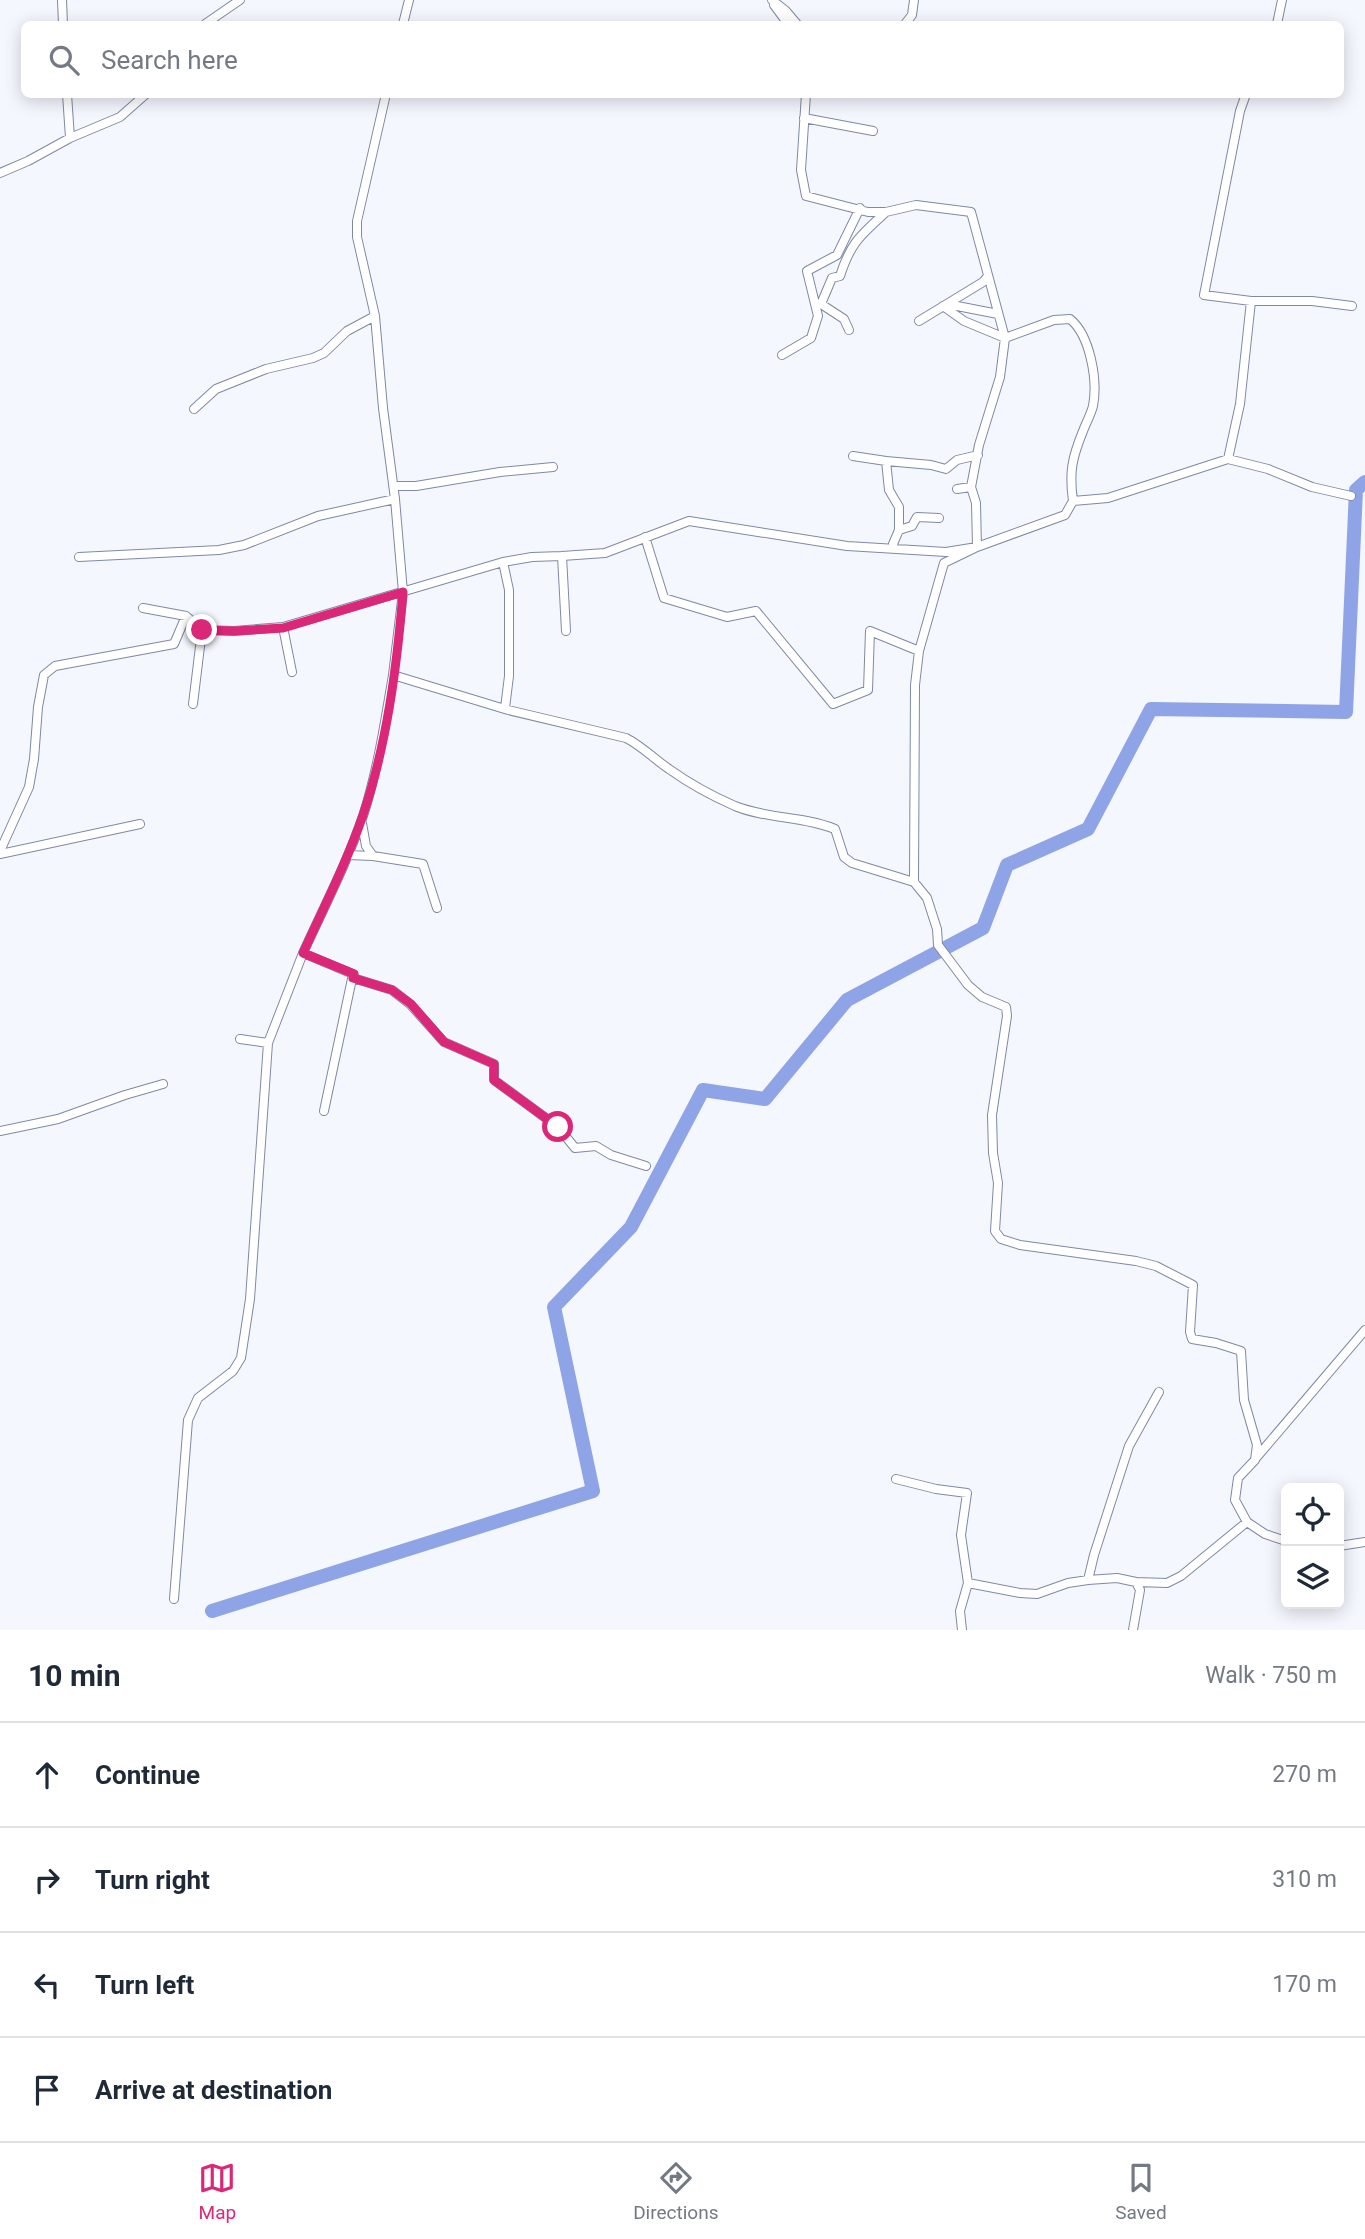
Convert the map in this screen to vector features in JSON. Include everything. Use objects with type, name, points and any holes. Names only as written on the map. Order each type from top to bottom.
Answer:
[{"type":"street","points":[[62,0],[62,21]]},
{"type":"street","points":[[209,21],[240,0]]},
{"type":"street","points":[[404,21],[409,0]]},
{"type":"street","points":[[771,0],[786,21]]},
{"type":"street","points":[[771,0],[794,21]]},
{"type":"street","points":[[907,21],[912,15],[914,0]]},
{"type":"street","points":[[1278,21],[1282,0]]},
{"type":"street","points":[[67,98],[70,138]]},
{"type":"street","points":[[0,173],[70,138],[120,117],[141,98]]},
{"type":"street","points":[[174,1600],[188,1420],[198,1398],[233,1371],[241,1358],[250,1298],[268,1043],[303,953],[361,820],[379,758],[393,675],[403,592],[396,499],[383,408],[375,316],[357,237],[357,221],[385,98]]},
{"type":"street","points":[[806,98],[801,170],[806,196],[868,212],[886,212],[916,205],[971,212],[1005,338],[1000,377],[979,444],[971,487],[975,503],[977,547]]},
{"type":"street","points":[[1245,98],[1240,111],[1204,295],[1251,301],[1312,301],[1352,306]]},
{"type":"street","points":[[804,118],[873,131]]},
{"type":"street","points":[[782,355],[811,338],[818,316],[807,271],[837,255],[860,208]]},
{"type":"street","points":[[849,330],[844,319],[821,304],[832,278],[840,276],[848,252],[857,239],[886,212]]},
{"type":"street","points":[[919,321],[983,282],[988,276]]},
{"type":"street","points":[[1228,460],[1240,404],[1251,301]]},
{"type":"street","points":[[945,305],[998,314]]},
{"type":"street","points":[[914,882],[915,685],[919,651],[944,563],[977,547],[1065,515],[1073,501],[1070,478],[1074,451],[1093,405],[1093,363],[1080,327],[1070,318],[1054,320],[1005,338],[964,321],[945,305]]},
{"type":"street","points":[[194,409],[216,389],[266,369],[324,353],[347,331],[375,316]]},
{"type":"street","points":[[853,456],[946,469],[957,460],[978,456]]},
{"type":"street","points":[[1073,501],[1108,498],[1228,460],[1268,469],[1312,487],[1351,496]]},
{"type":"street","points":[[886,461],[889,490],[899,507],[900,530],[893,544],[894,548]]},
{"type":"street","points":[[394,486],[416,486],[500,472],[553,467]]},
{"type":"street","points":[[957,489],[971,487]]},
{"type":"street","points":[[79,557],[219,550],[244,545],[318,516],[396,499]]},
{"type":"street","points":[[900,530],[912,526],[917,517],[939,518]]},
{"type":"street","points":[[143,607],[186,616],[202,630],[283,628],[503,562],[531,556],[605,552],[689,522],[847,546],[946,552],[977,547]]},
{"type":"street","points":[[645,537],[664,598],[727,617],[756,611],[834,704],[868,690],[870,631],[919,651]]},
{"type":"street","points":[[562,556],[566,631]]},
{"type":"street","points":[[503,562],[509,590],[509,676],[505,708]]},
{"type":"street","points":[[0,853],[29,787],[44,675],[55,666],[174,644],[186,616]]},
{"type":"street","points":[[283,628],[292,672]]},
{"type":"street","points":[[193,704],[202,630]]},
{"type":"street","points":[[393,675],[561,724],[626,738],[642,746],[667,768],[698,788],[737,807],[770,816],[821,823],[835,829],[844,857],[852,863],[914,882],[927,898],[937,929],[938,945],[968,985],[982,997],[1006,1007],[1007,1016],[992,1115],[993,1153],[998,1184],[995,1231],[1001,1239],[1020,1245],[1156,1266],[1194,1285],[1192,1339],[1216,1343],[1241,1352],[1244,1400],[1257,1445],[1255,1460]]},
{"type":"street","points":[[361,820],[366,846],[373,856]]},
{"type":"street","points":[[0,853],[140,824]]},
{"type":"street","points":[[348,855],[423,864],[437,908]]},
{"type":"street","points":[[303,953],[354,974],[324,1111]]},
{"type":"street","points":[[353,978],[392,990],[411,1004],[444,1042],[494,1064],[494,1080],[558,1127],[575,1148],[596,1146],[611,1155],[646,1166]]},
{"type":"street","points":[[240,1039],[268,1043]]},
{"type":"street","points":[[0,1131],[58,1119],[163,1084]]},
{"type":"street","points":[[1281,1539],[1265,1534],[1247,1522],[1235,1500],[1238,1478],[1365,1330]]},
{"type":"street","points":[[1088,1580],[1129,1447],[1159,1392]]},
{"type":"street","points":[[896,1479],[967,1493],[961,1535],[968,1583],[960,1611],[962,1630]]},
{"type":"street","points":[[968,1583],[1037,1594],[1068,1583],[1088,1580],[1117,1578],[1167,1583],[1181,1576],[1247,1522]]},
{"type":"street","points":[[1344,1545],[1365,1542]]},
{"type":"street","points":[[1133,1630],[1140,1590],[1136,1582]]},
{"type":"waterway","points":[[212,1611],[593,1491],[554,1307],[631,1227],[703,1090],[765,1099],[847,1000],[983,928],[1007,865],[1088,829],[1151,709],[1346,712],[1356,490],[1365,482]]},
{"type":"route","points":[[202,630],[283,628],[403,592],[379,758],[363,816],[303,953],[354,974],[353,978],[392,990],[411,1004],[444,1042],[494,1064],[494,1080],[558,1127]]}]
